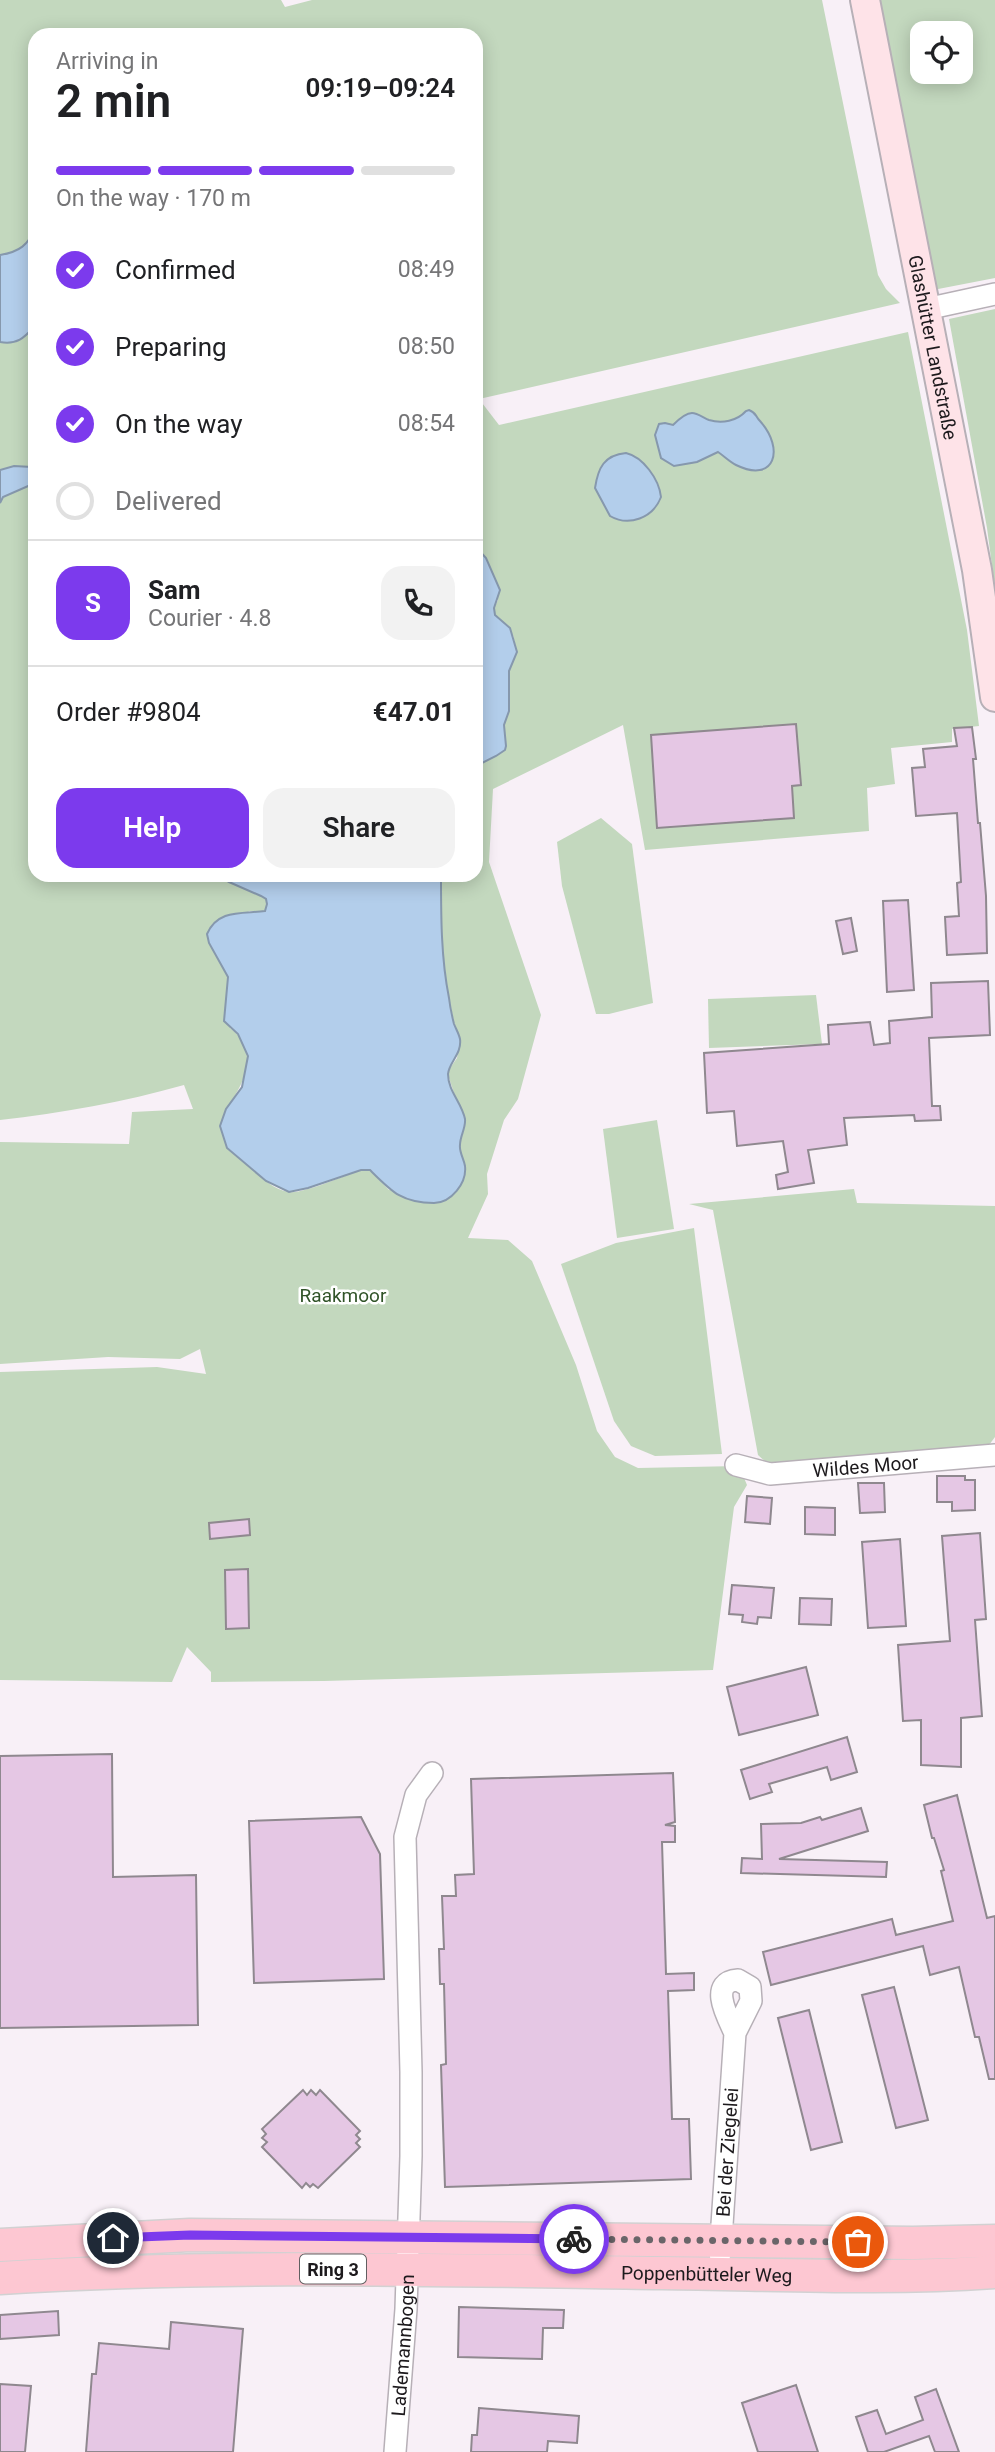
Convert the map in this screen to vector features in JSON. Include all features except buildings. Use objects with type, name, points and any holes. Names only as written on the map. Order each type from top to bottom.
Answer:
[{"type":"main road","name":"Poppenbütteler Weg","points":[[0,2245],[190,2235],[913,2243],[995,2241]]},
{"type":"main road","name":"Poppenbütteler Weg","points":[[0,2278],[173,2270],[900,2275],[995,2272]]},
{"type":"street","name":"Glashütter Landstraße","points":[[865,0],[977,570],[995,696]]},
{"type":"street","points":[[926,309],[995,294]]},
{"type":"street","name":"Wildes Moor","points":[[736,1465],[770,1474],[995,1455]]},
{"type":"street","points":[[408,2237],[411,2072],[405,1837],[416,1795],[432,1773]]},
{"type":"street","name":"Bei der Ziegelei","points":[[720,2274],[720,2240],[735,2033]]},
{"type":"street","name":"Lademannbogen","points":[[395,2452],[408,2237]]},
{"type":"green space","points":[[0,0],[281,0],[285,7],[312,0],[822,0],[878,275],[886,289],[900,303],[483,398],[483,28],[28,28],[28,241],[12,252],[0,255]]},
{"type":"green space","points":[[878,0],[995,0],[995,278],[933,290]]},
{"type":"green space","points":[[995,309],[995,588],[987,528],[949,319]]},
{"type":"green space","points":[[28,332],[28,467],[14,466],[0,470],[0,342],[17,342]]},
{"type":"green space","name":"Raakmoor","points":[[908,332],[967,630],[979,726],[952,729],[952,742],[891,748],[895,784],[867,788],[869,831],[645,850],[623,725],[493,789],[489,862],[541,1015],[518,1099],[504,1120],[487,1174],[488,1194],[468,1238],[508,1240],[532,1261],[576,1365],[597,1431],[615,1457],[638,1468],[739,1466],[747,1485],[734,1507],[713,1670],[211,1682],[211,1672],[187,1647],[172,1682],[0,1680],[0,1372],[157,1367],[206,1374],[200,1349],[180,1359],[108,1357],[0,1364],[0,1142],[129,1144],[132,1112],[193,1109],[184,1085],[93,1106],[0,1120],[0,503],[3,497],[28,486],[28,882],[232,882],[266,899],[265,911],[249,911],[220,959],[228,977],[230,1028],[245,1047],[247,1057],[239,1089],[226,1109],[248,1159],[256,1170],[276,1188],[289,1192],[314,1187],[361,1170],[370,1170],[389,1190],[465,1169],[459,1147],[465,1126],[448,1075],[457,1058],[460,1038],[455,1027],[446,983],[441,926],[441,882],[483,882],[483,762],[505,750],[504,725],[509,711],[509,671],[517,652],[513,635],[495,615],[494,608],[498,600],[483,555],[483,404],[499,425]]},
{"type":"green space","points":[[601,818],[632,844],[653,1003],[609,1014],[596,1014],[562,886],[557,842]]},
{"type":"green space","points":[[816,995],[822,1044],[709,1048],[708,999]]},
{"type":"green space","points":[[657,1120],[674,1229],[617,1238],[603,1129]]},
{"type":"green space","points":[[854,1189],[857,1203],[995,1206],[995,1437],[989,1445],[768,1464],[758,1455],[713,1210],[689,1204]]},
{"type":"green space","points":[[694,1228],[722,1454],[655,1456],[631,1446],[614,1421],[561,1264],[616,1243]]},
{"type":"water","points":[[28,241],[28,333],[20,340],[0,342],[0,255],[22,247]]},
{"type":"water","points":[[749,410],[756,415],[772,442],[774,452],[767,467],[749,470],[734,464],[718,452],[697,462],[674,466],[661,458],[655,435],[659,424],[673,425],[684,415],[692,413],[709,420],[724,422]]},
{"type":"water","points":[[626,453],[638,459],[649,470],[661,497],[646,515],[625,521],[610,516],[595,488],[603,464],[618,454]]},
{"type":"water","points":[[14,466],[28,467],[28,486],[3,497],[0,503],[0,470]]},
{"type":"water","points":[[483,555],[500,590],[494,608],[495,615],[510,628],[517,652],[509,671],[509,711],[504,725],[506,746],[505,750],[483,762]]},
{"type":"water","points":[[229,882],[441,882],[444,968],[454,1024],[460,1039],[459,1049],[448,1074],[450,1086],[465,1119],[460,1148],[465,1172],[457,1191],[446,1200],[434,1203],[405,1198],[391,1190],[370,1170],[361,1170],[289,1192],[266,1181],[227,1148],[220,1126],[226,1109],[242,1087],[248,1056],[238,1034],[224,1021],[228,977],[209,943],[207,934],[217,920],[224,917],[265,911],[266,899]]},
{"type":"way so far","points":[[574,2239],[858,2242]]},
{"type":"route","points":[[113,2238],[190,2235],[574,2239]]}]
